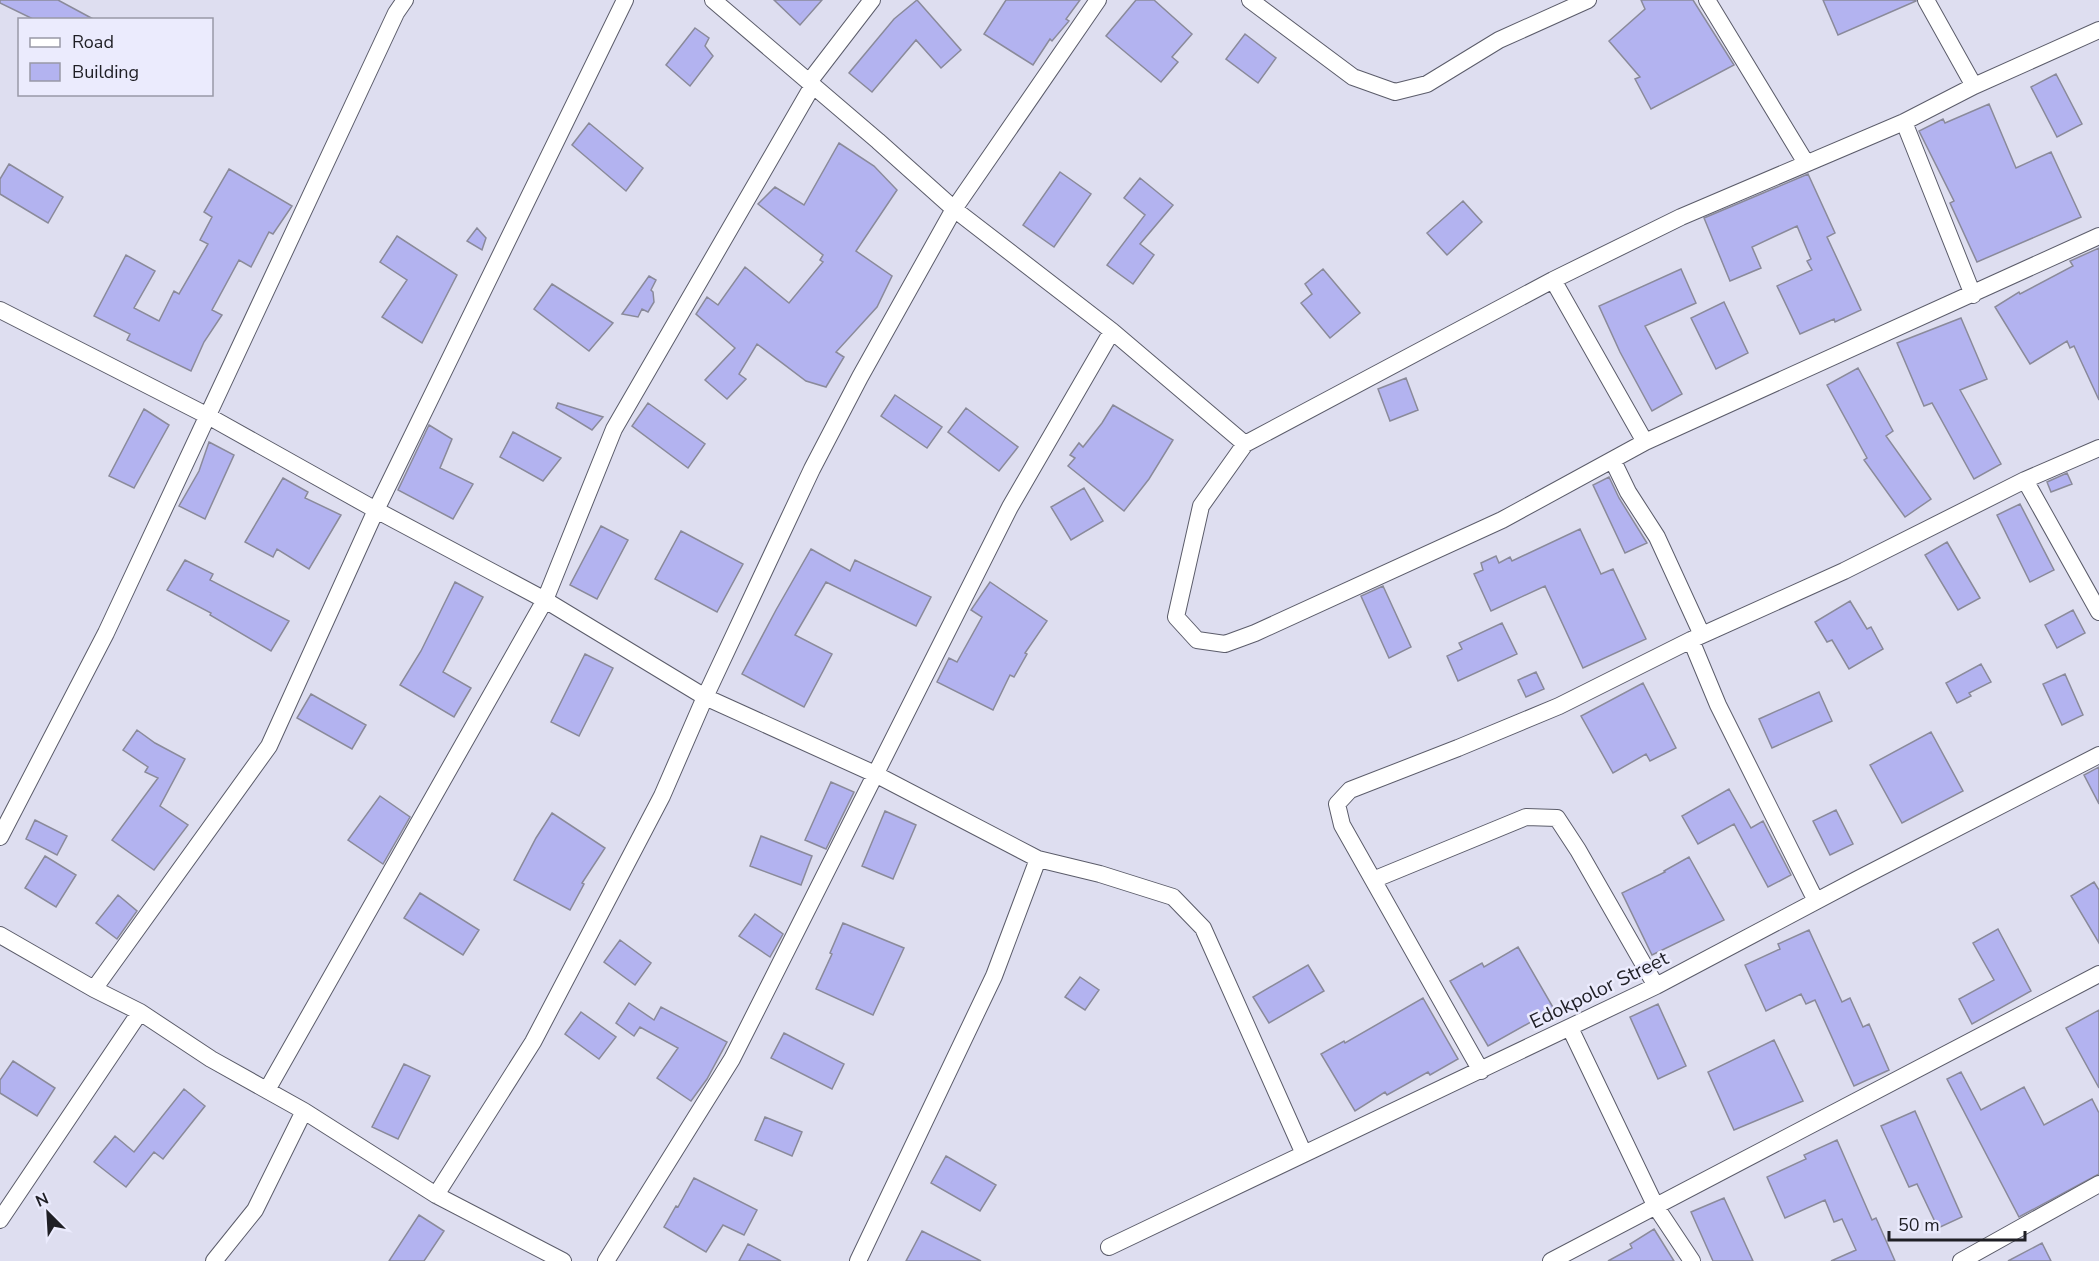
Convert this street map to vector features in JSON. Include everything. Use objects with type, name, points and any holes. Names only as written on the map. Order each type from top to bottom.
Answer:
[{"type":"street","points":[[0,837],[106,633],[396,13],[405,0]]},
{"type":"street","points":[[94,989],[269,746],[376,510],[625,0]]},
{"type":"street","points":[[712,0],[954,209],[1112,331],[1245,444]]},
{"type":"street","points":[[267,1090],[545,600],[614,429],[811,84],[872,0]]},
{"type":"street","points":[[436,1195],[533,1042],[662,796],[705,697],[812,469],[860,377],[954,209],[1098,0]]},
{"type":"street","points":[[1250,0],[1353,77],[1395,92],[1427,84],[1499,40],[1588,0]]},
{"type":"street","points":[[1707,0],[1806,163]]},
{"type":"street","points":[[1926,0],[1974,86]]},
{"type":"street","points":[[2099,30],[1974,86],[1904,122],[1681,217],[1553,280],[1245,444],[1201,506],[1176,618],[1197,640],[1226,644],[1255,633],[1503,520],[1645,442],[2099,236]]},
{"type":"street","points":[[1904,122],[1973,295]]},
{"type":"street","points":[[1553,280],[1645,442]]},
{"type":"street","points":[[0,310],[208,416],[376,510],[545,600],[705,697],[876,774],[1038,860],[1100,874],[1173,897],[1203,928],[1304,1154]]},
{"type":"street","points":[[606,1261],[732,1059],[1010,507],[1112,331]]},
{"type":"street","points":[[1481,1071],[1342,825],[1337,804],[1350,790],[1559,706],[1696,638],[1844,571],[2025,480],[2099,448]]},
{"type":"street","points":[[1613,461],[1628,492],[1657,537],[1696,638],[1718,705],[1816,901]]},
{"type":"street","points":[[2025,480],[2099,612]]},
{"type":"street","name":"Edokpolor Street","points":[[1109,1247],[1656,986],[2099,755]]},
{"type":"street","points":[[1373,880],[1526,817],[1557,818],[1578,850],[1656,986]]},
{"type":"street","points":[[858,1261],[994,976],[1038,860]]},
{"type":"street","points":[[0,935],[94,989],[140,1012],[211,1059],[304,1111],[436,1195],[563,1261]]},
{"type":"street","points":[[1551,1261],[2099,974]]},
{"type":"street","points":[[0,1220],[140,1012]]},
{"type":"street","points":[[1570,1028],[1656,1207],[1692,1261]]},
{"type":"street","points":[[213,1261],[255,1210],[304,1111]]},
{"type":"street","points":[[1961,1261],[2099,1184]]},
{"type":"building","points":[[0,0],[58,0],[91,18],[31,18],[0,3]]},
{"type":"building","points":[[774,0],[822,0],[800,25]]},
{"type":"building","points":[[917,0],[961,50],[941,68],[916,40],[872,92],[849,73],[894,19]]},
{"type":"building","points":[[1006,0],[1080,0],[1066,19],[1069,21],[1052,41],[1050,39],[1033,65],[984,34]]},
{"type":"building","points":[[1136,0],[1154,0],[1192,34],[1172,57],[1178,62],[1161,82],[1106,36]]},
{"type":"building","points":[[1641,0],[1693,0],[1734,65],[1651,109],[1635,79],[1640,77],[1609,41],[1645,9]]},
{"type":"building","points":[[1823,0],[1916,0],[1916,1],[1838,35]]},
{"type":"building","points":[[695,28],[709,38],[705,46],[713,56],[690,86],[666,65]]},
{"type":"building","points":[[1245,34],[1276,58],[1258,83],[1226,59]]},
{"type":"building","points":[[2056,74],[2082,124],[2057,137],[2031,87]]},
{"type":"building","points":[[1989,104],[2016,168],[2051,152],[2081,217],[1977,262],[1950,203],[1954,201],[1919,131],[1943,119],[1945,123]]},
{"type":"building","points":[[589,123],[643,168],[626,191],[572,145]]},
{"type":"building","points":[[839,143],[874,166],[897,190],[856,251],[892,276],[877,307],[836,352],[844,357],[826,387],[806,381],[757,344],[739,374],[746,379],[727,399],[705,380],[735,348],[696,314],[707,297],[718,305],[745,267],[789,303],[823,262],[820,260],[823,255],[758,204],[775,187],[804,205]]},
{"type":"building","points":[[9,164],[63,197],[48,223],[0,194],[0,179]]},
{"type":"building","points":[[229,169],[292,206],[273,234],[269,232],[251,267],[239,260],[212,310],[222,315],[204,342],[191,371],[127,340],[130,334],[94,316],[126,255],[155,271],[134,308],[159,321],[174,291],[179,294],[208,244],[200,240],[212,217],[204,212]]},
{"type":"building","points":[[1060,172],[1091,194],[1054,247],[1023,225]]},
{"type":"building","points":[[1808,174],[1835,233],[1827,237],[1861,310],[1800,334],[1777,286],[1812,270],[1807,261],[1811,259],[1797,226],[1752,247],[1761,268],[1730,281],[1704,218]]},
{"type":"building","points":[[1140,178],[1173,205],[1140,244],[1154,255],[1133,284],[1107,265],[1145,215],[1124,198]]},
{"type":"building","points":[[1463,201],[1482,222],[1447,255],[1427,233]]},
{"type":"building","points":[[477,228],[486,238],[482,250],[467,241]]},
{"type":"building","points":[[397,236],[457,275],[422,343],[382,317],[407,280],[380,262]]},
{"type":"building","points":[[2099,248],[2099,400],[2074,346],[2070,348],[2067,341],[2030,364],[1995,307],[2019,292],[2020,294],[2073,266],[2070,261]]},
{"type":"building","points":[[1323,269],[1360,313],[1330,338],[1301,303],[1312,294],[1305,284]]},
{"type":"building","points":[[1681,269],[1696,303],[1645,326],[1682,394],[1652,411],[1620,352],[1599,306]]},
{"type":"building","points":[[649,276],[656,280],[651,290],[654,302],[648,312],[642,309],[638,317],[622,314]]},
{"type":"building","points":[[552,284],[613,323],[589,351],[534,309]]},
{"type":"building","points":[[1724,302],[1748,353],[1716,369],[1691,318]]},
{"type":"building","points":[[1961,318],[1987,379],[1960,390],[2001,464],[1974,479],[1932,403],[1924,406],[1897,343]]},
{"type":"building","points":[[1858,368],[1893,431],[1886,436],[1931,499],[1905,517],[1864,460],[1867,458],[1827,385]]},
{"type":"building","points":[[1406,378],[1418,410],[1390,421],[1378,389]]},
{"type":"building","points":[[895,395],[942,427],[927,448],[881,416]]},
{"type":"building","points":[[558,403],[603,417],[592,430],[556,408]]},
{"type":"building","points":[[648,403],[705,444],[688,468],[632,426]]},
{"type":"building","points":[[1113,405],[1173,440],[1149,479],[1124,511],[1068,466],[1075,458],[1070,455],[1079,443],[1083,447]]},
{"type":"building","points":[[966,408],[1018,447],[999,471],[948,432]]},
{"type":"building","points":[[144,409],[169,425],[134,488],[109,476]]},
{"type":"building","points":[[429,425],[452,439],[440,468],[473,484],[453,519],[398,490]]},
{"type":"building","points":[[513,432],[561,458],[543,481],[500,457]]},
{"type":"building","points":[[209,442],[234,455],[205,519],[179,506],[199,471]]},
{"type":"building","points":[[2067,473],[2072,484],[2051,492],[2047,482]]},
{"type":"building","points":[[1609,477],[1619,498],[1647,543],[1625,553],[1593,485]]},
{"type":"building","points":[[283,478],[308,492],[305,498],[341,515],[309,569],[277,549],[273,557],[245,542]]},
{"type":"building","points":[[1084,488],[1103,521],[1071,540],[1051,507]]},
{"type":"building","points":[[2020,504],[2054,570],[2030,582],[1997,515]]},
{"type":"building","points":[[601,526],[628,540],[597,599],[570,585]]},
{"type":"building","points":[[1580,529],[1601,574],[1613,569],[1646,639],[1583,668],[1545,586],[1491,611],[1474,574],[1483,570],[1481,563],[1496,556],[1499,563],[1510,557],[1512,561]]},
{"type":"building","points":[[681,531],[743,564],[717,612],[655,579]]},
{"type":"building","points":[[1947,542],[1980,598],[1958,610],[1925,555]]},
{"type":"building","points":[[811,549],[850,571],[855,560],[931,597],[916,626],[826,582],[795,635],[832,654],[804,707],[742,674]]},
{"type":"building","points":[[185,560],[213,574],[210,580],[289,621],[271,651],[210,615],[211,613],[167,590]]},
{"type":"building","points":[[455,582],[483,597],[443,672],[471,688],[454,717],[400,685],[421,651]]},
{"type":"building","points":[[990,582],[1047,621],[1025,653],[1027,654],[1014,677],[1010,675],[993,710],[937,682],[949,658],[957,662],[982,617],[971,610]]},
{"type":"building","points":[[1383,586],[1411,647],[1389,658],[1361,596]]},
{"type":"building","points":[[1850,601],[1867,629],[1871,627],[1883,649],[1849,669],[1832,640],[1827,642],[1815,622]]},
{"type":"building","points":[[2073,610],[2085,633],[2057,648],[2045,625]]},
{"type":"building","points":[[1502,623],[1517,654],[1458,681],[1447,656],[1462,649],[1459,643]]},
{"type":"building","points":[[585,654],[613,668],[579,736],[551,722]]},
{"type":"building","points":[[1981,664],[1991,682],[1969,693],[1971,696],[1957,703],[1946,683]]},
{"type":"building","points":[[1536,672],[1544,689],[1526,697],[1518,680]]},
{"type":"building","points":[[2065,674],[2083,715],[2062,725],[2043,684]]},
{"type":"building","points":[[1643,683],[1676,748],[1650,761],[1646,754],[1613,773],[1581,716]]},
{"type":"building","points":[[1819,692],[1832,721],[1772,748],[1759,719]]},
{"type":"building","points":[[311,694],[366,725],[352,749],[297,718]]},
{"type":"building","points":[[137,730],[155,743],[185,759],[160,806],[188,825],[154,870],[112,840],[158,778],[145,772],[148,767],[123,750]]},
{"type":"building","points":[[1931,732],[1963,791],[1902,823],[1870,765]]},
{"type":"building","points":[[2099,767],[2099,804],[2084,775]]},
{"type":"building","points":[[831,782],[854,792],[826,849],[805,840]]},
{"type":"building","points":[[1729,789],[1751,828],[1763,821],[1791,875],[1768,887],[1734,824],[1698,844],[1682,816]]},
{"type":"building","points":[[380,796],[410,817],[383,864],[348,840]]},
{"type":"building","points":[[1836,810],[1853,844],[1830,855],[1813,821]]},
{"type":"building","points":[[885,811],[916,825],[893,879],[862,866]]},
{"type":"building","points":[[552,813],[605,848],[582,883],[584,884],[570,910],[514,880]]},
{"type":"building","points":[[35,820],[67,836],[57,855],[26,839]]},
{"type":"building","points":[[761,836],[812,856],[801,885],[750,866]]},
{"type":"building","points":[[45,856],[76,875],[56,907],[25,888]]},
{"type":"building","points":[[1689,857],[1724,920],[1652,955],[1622,893],[1665,872]]},
{"type":"building","points":[[2094,882],[2099,890],[2099,943],[2071,896]]},
{"type":"building","points":[[420,893],[479,930],[463,955],[404,918]]},
{"type":"building","points":[[118,895],[137,911],[117,939],[96,923]]},
{"type":"building","points":[[755,914],[783,934],[770,957],[739,936]]},
{"type":"building","points":[[843,923],[904,948],[873,1015],[816,989]]},
{"type":"building","points":[[1998,929],[2031,991],[1972,1024],[1959,999],[1994,980],[1973,943]]},
{"type":"building","points":[[1809,930],[1842,1002],[1850,998],[1863,1027],[1869,1024],[1889,1070],[1854,1086],[1815,1000],[1806,1004],[1801,994],[1766,1011],[1745,965],[1780,949],[1778,944]]},
{"type":"building","points":[[620,940],[651,963],[635,985],[604,962]]},
{"type":"building","points":[[1518,947],[1554,1009],[1488,1046],[1450,981],[1482,963],[1484,967]]},
{"type":"building","points":[[1308,965],[1324,991],[1269,1023],[1253,997]]},
{"type":"building","points":[[1080,977],[1099,990],[1085,1010],[1065,997]]},
{"type":"building","points":[[1423,998],[1458,1059],[1430,1075],[1428,1072],[1387,1095],[1385,1092],[1355,1111],[1321,1054],[1344,1041],[1345,1043]]},
{"type":"building","points":[[629,1003],[654,1020],[661,1007],[727,1042],[707,1079],[691,1101],[657,1078],[678,1048],[640,1027],[634,1036],[616,1023]]},
{"type":"building","points":[[1658,1004],[1686,1066],[1658,1079],[1630,1017]]},
{"type":"building","points":[[2099,1010],[2099,1088],[2066,1028]]},
{"type":"building","points":[[581,1012],[616,1037],[599,1059],[565,1034]]},
{"type":"building","points":[[784,1033],[844,1064],[832,1089],[771,1058]]},
{"type":"building","points":[[1774,1040],[1803,1101],[1734,1130],[1708,1072]]},
{"type":"building","points":[[13,1061],[55,1088],[37,1116],[0,1093],[0,1080]]},
{"type":"building","points":[[404,1064],[430,1076],[398,1139],[372,1127]]},
{"type":"building","points":[[1961,1072],[1981,1110],[2024,1087],[2044,1125],[2092,1099],[2099,1113],[2099,1174],[2019,1217],[1947,1079]]},
{"type":"building","points":[[184,1089],[205,1106],[163,1159],[154,1152],[126,1187],[94,1162],[115,1136],[134,1152]]},
{"type":"building","points":[[1915,1111],[1962,1217],[1938,1228],[1917,1184],[1909,1187],[1881,1126]]},
{"type":"building","points":[[765,1117],[802,1132],[792,1156],[755,1140]]},
{"type":"building","points":[[1837,1140],[1872,1220],[1876,1218],[1895,1261],[1831,1261],[1856,1250],[1842,1219],[1834,1222],[1825,1200],[1785,1218],[1767,1177],[1806,1159],[1804,1155]]},
{"type":"building","points":[[946,1156],[996,1185],[980,1211],[931,1183]]},
{"type":"building","points":[[694,1178],[757,1210],[744,1235],[723,1225],[706,1252],[664,1227]]},
{"type":"building","points":[[1724,1198],[1753,1261],[1713,1261],[1691,1212]]},
{"type":"building","points":[[419,1215],[444,1231],[424,1261],[389,1261]]},
{"type":"building","points":[[1654,1229],[1674,1261],[1608,1261],[1632,1248],[1630,1244]]},
{"type":"building","points":[[922,1231],[981,1261],[906,1261]]},
{"type":"building","points":[[2042,1243],[2051,1261],[2008,1261]]},
{"type":"building","points":[[748,1244],[781,1261],[739,1261]]}]
